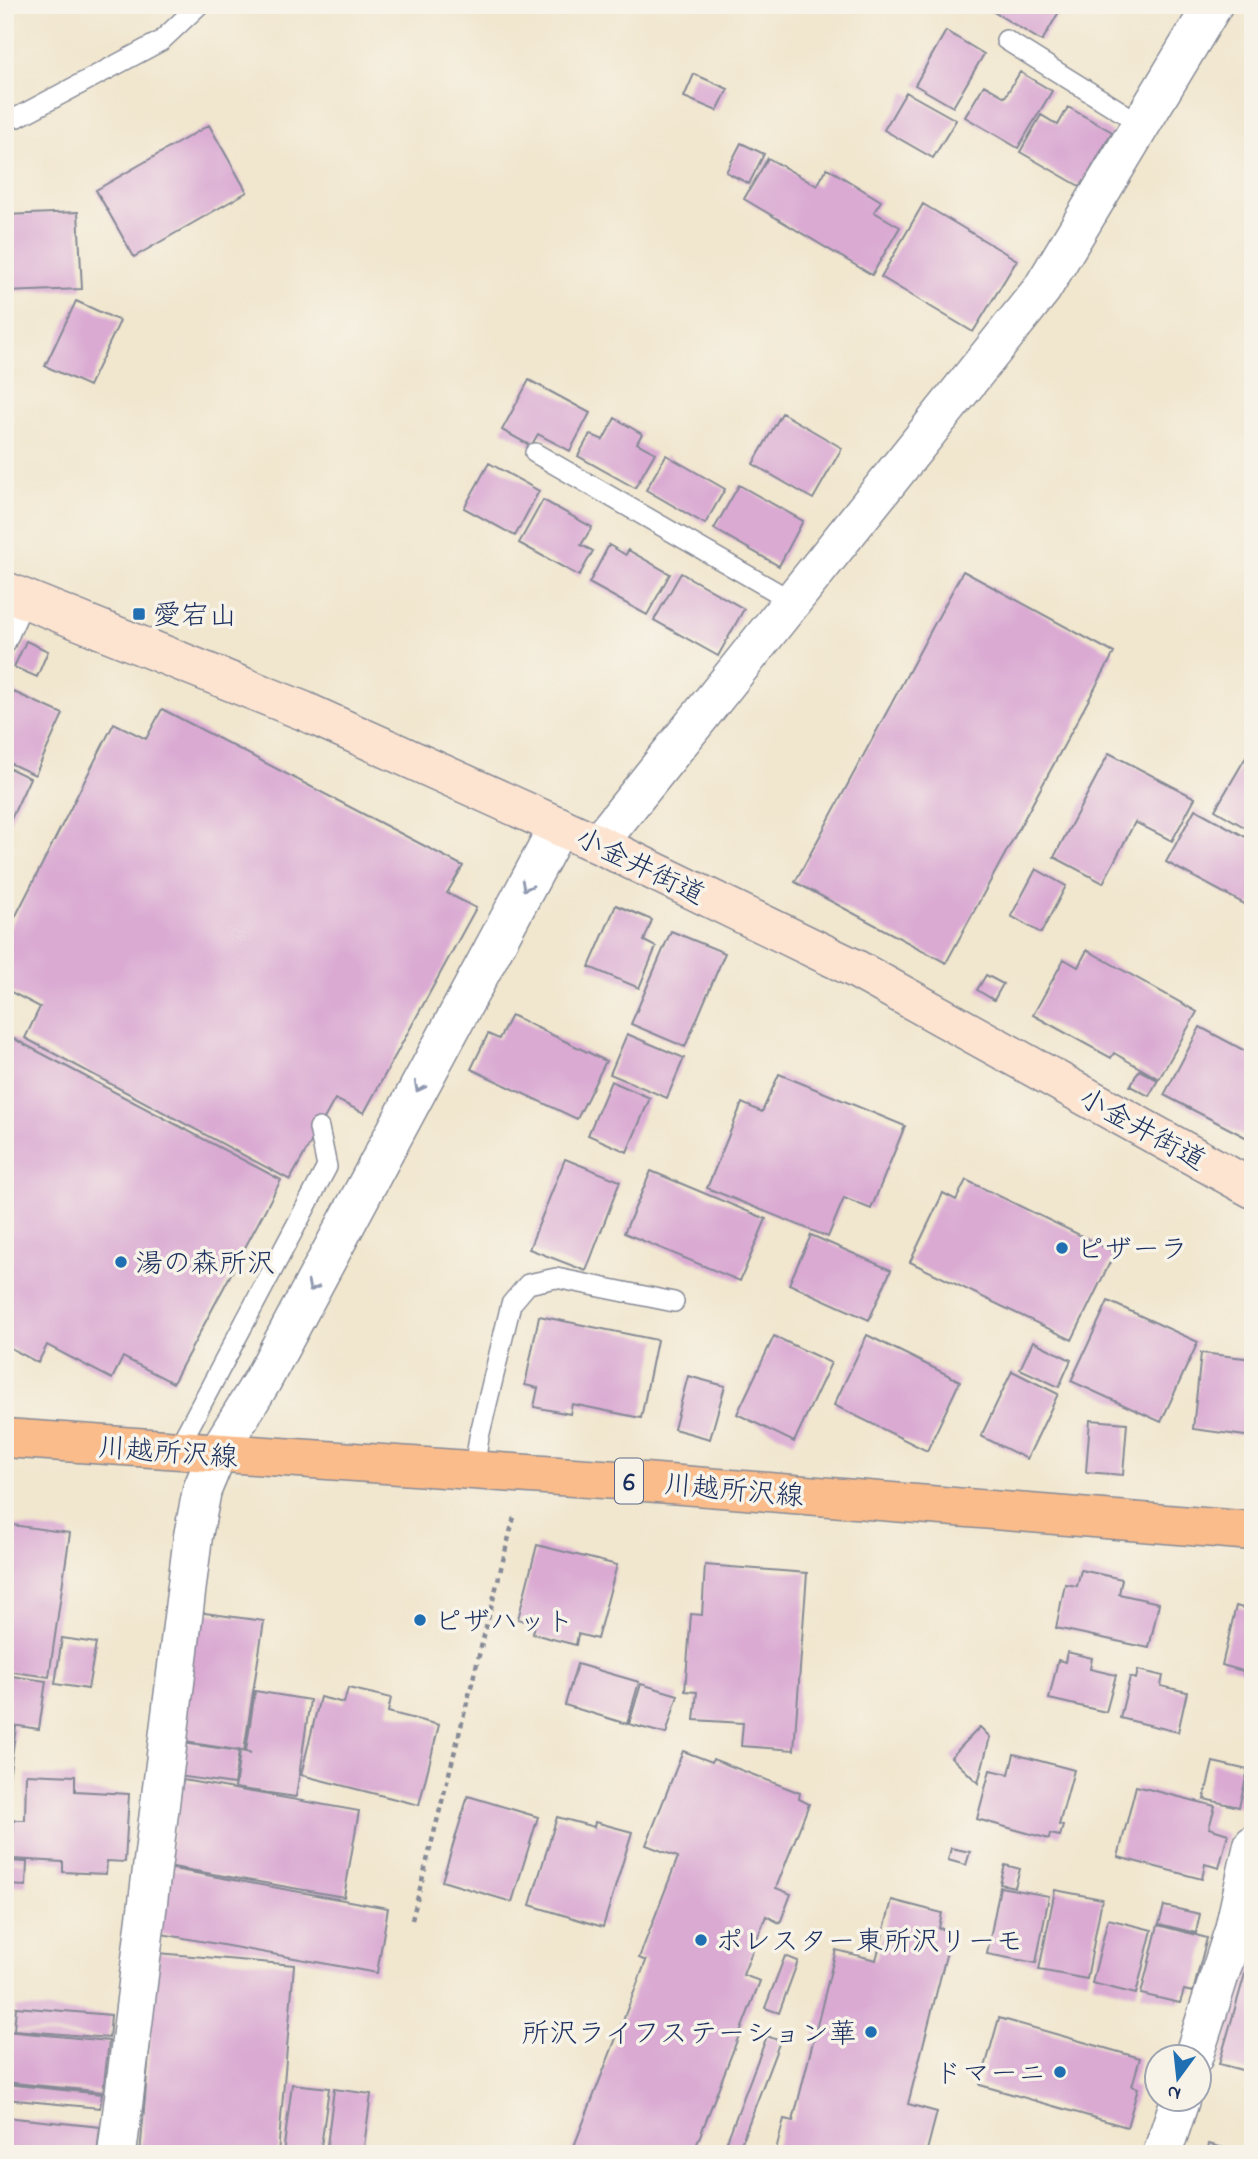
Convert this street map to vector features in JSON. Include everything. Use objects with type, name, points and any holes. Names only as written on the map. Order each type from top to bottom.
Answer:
[{"type":"main road","name":"川越所沢線","points":[[5,1438],[176,1452],[526,1474],[1253,1531]]},
{"type":"street","points":[[598,844],[1042,289],[1213,5]]},
{"type":"street","name":"小金井街道","points":[[15,595],[304,711],[598,844],[854,968],[1253,1189]]},
{"type":"street","points":[[117,2154],[202,1490],[217,1454],[262,1381],[559,826]]},
{"type":"street","points":[[1197,2044],[1234,1930],[1253,1845]]},
{"type":"street","points":[[1162,2154],[1175,2114]]},
{"type":"lane","points":[[5,117],[18,117],[162,41],[199,5]]},
{"type":"lane","points":[[1006,40],[1141,124]]},
{"type":"lane","points":[[536,453],[792,601]]},
{"type":"lane","points":[[5,644],[15,595]]},
{"type":"lane","points":[[176,1452],[327,1167],[319,1128]]},
{"type":"lane","points":[[474,1471],[479,1437],[511,1304],[528,1284],[556,1278],[674,1302]]},
{"type":"path","points":[[412,1920],[464,1706],[526,1474]]},
{"type":"building","points":[[982,5],[1063,5],[1042,41]]},
{"type":"building","points":[[946,31],[984,54],[953,107],[915,85]]},
{"type":"building","points":[[1020,72],[1052,91],[1018,148],[965,117],[984,85],[1005,97]]},
{"type":"building","points":[[694,74],[728,89],[717,111],[684,97]]},
{"type":"building","points":[[906,92],[956,120],[933,158],[884,130]]},
{"type":"building","points":[[1068,107],[1112,132],[1081,187],[1020,152],[1041,115],[1058,125]]},
{"type":"building","points":[[209,125],[247,192],[134,257],[96,190]]},
{"type":"building","points":[[741,143],[764,154],[749,184],[726,172]]},
{"type":"building","points":[[768,158],[817,186],[827,168],[881,201],[874,212],[900,227],[872,275],[744,199]]},
{"type":"building","points":[[923,204],[1017,260],[973,332],[881,277]]},
{"type":"building","points":[[78,212],[82,289],[5,292],[5,215]]},
{"type":"building","points":[[76,301],[120,321],[89,386],[45,366]]},
{"type":"building","points":[[529,380],[590,413],[570,451],[538,434],[531,446],[502,430]]},
{"type":"building","points":[[782,413],[842,448],[813,499],[753,464]]},
{"type":"building","points":[[615,418],[642,434],[637,443],[655,453],[635,488],[578,456],[590,434],[603,440]]},
{"type":"building","points":[[666,455],[725,489],[705,524],[646,490]]},
{"type":"building","points":[[489,463],[539,491],[515,536],[464,508]]},
{"type":"building","points":[[739,485],[803,521],[779,566],[714,529]]},
{"type":"building","points":[[543,500],[592,527],[581,545],[593,551],[579,576],[519,543]]},
{"type":"building","points":[[609,545],[626,555],[628,550],[670,574],[647,615],[589,583]]},
{"type":"building","points":[[963,571],[1114,653],[946,963],[795,882]]},
{"type":"building","points":[[681,573],[744,609],[718,656],[654,620]]},
{"type":"building","points":[[26,641],[48,651],[37,677],[14,667]]},
{"type":"building","points":[[7,689],[63,714],[35,775],[5,761]]},
{"type":"building","points":[[162,709],[463,866],[447,893],[476,908],[364,1113],[335,1099],[290,1180],[25,1038],[40,1007],[5,989],[5,937],[114,723],[146,739]]},
{"type":"building","points":[[1253,745],[1253,832],[1215,810]]},
{"type":"building","points":[[1109,753],[1195,798],[1172,841],[1135,822],[1103,883],[1054,857]]},
{"type":"building","points":[[5,766],[30,778],[5,832]]},
{"type":"building","points":[[1195,809],[1253,841],[1253,902],[1250,907],[1166,862]]},
{"type":"building","points":[[1036,869],[1066,886],[1041,933],[1011,916]]},
{"type":"building","points":[[616,905],[652,920],[644,941],[656,947],[639,988],[589,967]]},
{"type":"building","points":[[671,931],[725,953],[685,1047],[631,1024]]},
{"type":"building","points":[[1087,950],[1197,1012],[1159,1079],[1114,1053],[1111,1058],[1033,1015],[1064,959],[1078,967]]},
{"type":"building","points":[[986,975],[1003,984],[994,1000],[977,990]]},
{"type":"building","points":[[511,1015],[606,1061],[577,1119],[471,1069],[488,1034],[499,1039]]},
{"type":"building","points":[[1200,1027],[1253,1055],[1253,1141],[1164,1095]]},
{"type":"building","name":"湯の森所沢","points":[[5,1034],[281,1180],[173,1383],[123,1357],[112,1379],[47,1345],[38,1363],[5,1345]]},
{"type":"building","points":[[627,1034],[684,1058],[667,1098],[610,1074]]},
{"type":"building","points":[[1139,1070],[1158,1080],[1149,1096],[1130,1086]]},
{"type":"building","points":[[779,1074],[905,1126],[871,1209],[844,1198],[828,1237],[707,1188],[742,1103],[762,1112]]},
{"type":"building","points":[[611,1081],[650,1098],[627,1152],[588,1135]]},
{"type":"building","points":[[565,1159],[620,1181],[586,1271],[529,1249]]},
{"type":"building","points":[[651,1171],[766,1219],[740,1281],[624,1233]]},
{"type":"building","points":[[966,1180],[1115,1252],[1072,1340],[910,1262],[943,1193],[956,1200]]},
{"type":"building","points":[[811,1235],[891,1270],[869,1320],[789,1284]]},
{"type":"building","points":[[1108,1301],[1198,1342],[1161,1422],[1071,1381]]},
{"type":"building","points":[[539,1316],[657,1340],[641,1418],[572,1404],[570,1414],[534,1407],[538,1388],[525,1385]]},
{"type":"building","points":[[867,1335],[960,1381],[927,1451],[834,1405]]},
{"type":"building","points":[[774,1336],[831,1363],[794,1442],[737,1414]]},
{"type":"building","points":[[1033,1341],[1071,1360],[1059,1387],[1020,1369]]},
{"type":"building","points":[[1201,1353],[1253,1359],[1253,1437],[1193,1429]]},
{"type":"building","points":[[1012,1371],[1058,1394],[1027,1459],[981,1436]]},
{"type":"building","points":[[688,1376],[725,1386],[710,1439],[674,1429]]},
{"type":"building","points":[[1090,1420],[1127,1423],[1123,1475],[1086,1472]]},
{"type":"building","points":[[5,1524],[70,1533],[49,1677],[5,1671]]},
{"type":"building","points":[[537,1545],[617,1565],[597,1639],[578,1634],[576,1645],[533,1634],[535,1624],[518,1619]]},
{"type":"building","points":[[705,1565],[807,1573],[794,1750],[741,1746],[743,1723],[694,1720],[697,1692],[685,1691],[691,1614],[702,1615]]},
{"type":"building","points":[[1081,1570],[1122,1579],[1119,1594],[1159,1603],[1149,1648],[1056,1628],[1065,1584],[1077,1586]]},
{"type":"building","points":[[1236,1606],[1253,1611],[1253,1677],[1222,1665]]},
{"type":"building","points":[[197,1612],[264,1621],[244,1751],[178,1741]]},
{"type":"building","points":[[62,1638],[96,1643],[88,1689],[55,1684]]},
{"type":"building","points":[[1067,1652],[1092,1658],[1090,1669],[1116,1675],[1106,1712],[1049,1699],[1058,1660],[1065,1662]]},
{"type":"building","points":[[577,1664],[639,1682],[627,1724],[565,1705]]},
{"type":"building","points":[[1138,1670],[1163,1676],[1161,1686],[1187,1692],[1178,1732],[1120,1718],[1130,1677],[1136,1679]]},
{"type":"building","points":[[5,1675],[46,1681],[39,1729],[5,1724]]},
{"type":"building","points":[[641,1684],[678,1695],[666,1734],[629,1724]]},
{"type":"building","points":[[348,1688],[391,1698],[388,1712],[439,1725],[419,1805],[301,1775],[320,1697],[344,1703]]},
{"type":"building","points":[[255,1691],[310,1700],[296,1797],[235,1788],[240,1751],[251,1753],[246,1751]]},
{"type":"building","points":[[5,1726],[16,1727],[9,1778],[5,1778]]},
{"type":"building","points":[[980,1727],[990,1737],[978,1783],[951,1757]]},
{"type":"building","points":[[183,1743],[239,1751],[234,1784],[178,1776]]},
{"type":"building","name":"ポレスター東所沢リーモ","points":[[683,1751],[712,1762],[713,1759],[800,1793],[799,1799],[809,1804],[776,1888],[791,1894],[780,1923],[766,1916],[743,1975],[760,1981],[693,2154],[571,2154],[646,1961],[639,1958],[678,1857],[646,1845]]},
{"type":"building","points":[[1014,1754],[1074,1770],[1059,1825],[1063,1826],[1060,1836],[1050,1834],[1049,1839],[977,1819],[990,1770],[1009,1774]]},
{"type":"building","points":[[1213,1762],[1248,1770],[1239,1807],[1204,1799]]},
{"type":"building","points":[[26,1774],[75,1776],[75,1791],[129,1794],[125,1862],[107,1861],[106,1874],[63,1872],[63,1862],[12,1859],[14,1820],[25,1820]]},
{"type":"building","points":[[183,1780],[359,1811],[344,1897],[167,1866]]},
{"type":"building","points":[[1136,1786],[1215,1806],[1209,1828],[1228,1834],[1219,1868],[1205,1864],[1202,1879],[1118,1857]]},
{"type":"building","points":[[468,1796],[538,1817],[512,1902],[442,1881]]},
{"type":"building","points":[[557,1817],[594,1827],[595,1822],[632,1832],[603,1927],[530,1905]]},
{"type":"building","points":[[951,1848],[970,1852],[966,1865],[948,1860]]},
{"type":"building","points":[[5,1861],[27,1862],[26,1886],[5,1885]]},
{"type":"building","points":[[1005,1865],[1020,1869],[1015,1887],[1000,1884]]},
{"type":"building","points":[[168,1868],[388,1908],[377,1973],[156,1933]]},
{"type":"building","points":[[1000,1887],[1049,1896],[1036,1963],[987,1954]]},
{"type":"building","points":[[1055,1890],[1102,1899],[1087,1979],[1039,1970]]},
{"type":"building","name":"所沢ライフステーション華","points":[[892,1900],[942,1913],[939,1928],[952,1932],[908,2104],[937,2112],[926,2154],[775,2154],[784,2119],[793,2121],[836,1950],[876,1960]]},
{"type":"building","points":[[1164,1906],[1200,1914],[1196,1933],[1159,1924]]},
{"type":"building","points":[[1108,1919],[1152,1930],[1136,1994],[1092,1983]]},
{"type":"building","points":[[1158,1925],[1207,1938],[1193,1992],[1184,1990],[1180,2003],[1141,1994]]},
{"type":"building","points":[[1253,1946],[1253,2073],[1219,2064]]},
{"type":"building","points":[[158,1953],[294,1965],[278,2154],[140,2154]]},
{"type":"building","points":[[785,1956],[798,1961],[779,2013],[765,2008]]},
{"type":"building","points":[[16,2007],[111,2015],[109,2038],[14,2030]]},
{"type":"building","name":"ドマーニ","points":[[999,2018],[1140,2058],[1132,2086],[1138,2088],[1127,2127],[980,2085]]},
{"type":"building","points":[[5,2031],[109,2041],[103,2092],[5,2082]]},
{"type":"building","points":[[767,2036],[780,2041],[737,2154],[722,2154]]},
{"type":"building","points":[[5,2084],[102,2094],[100,2108],[5,2099]]},
{"type":"building","points":[[292,2084],[329,2088],[320,2154],[283,2154]]},
{"type":"building","points":[[334,2089],[371,2094],[363,2154],[326,2154]]},
{"type":"building","points":[[5,2117],[100,2127],[97,2154],[5,2154]]},
{"type":"building","points":[[1209,2144],[1242,2153],[1242,2154],[1207,2154]]},
{"type":"place","name":"愛宕山","points":[[139,614]]},
{"type":"place","name":"ピザーラ","points":[[1062,1248]]},
{"type":"place","name":"湯の森所沢","points":[[121,1262]]},
{"type":"place","name":"ピザハット","points":[[420,1620]]},
{"type":"place","name":"ポレスター東所沢リーモ","points":[[701,1940]]},
{"type":"place","name":"所沢ライフステーション華","points":[[871,2032]]},
{"type":"place","name":"ドマーニ","points":[[1060,2072]]}]
